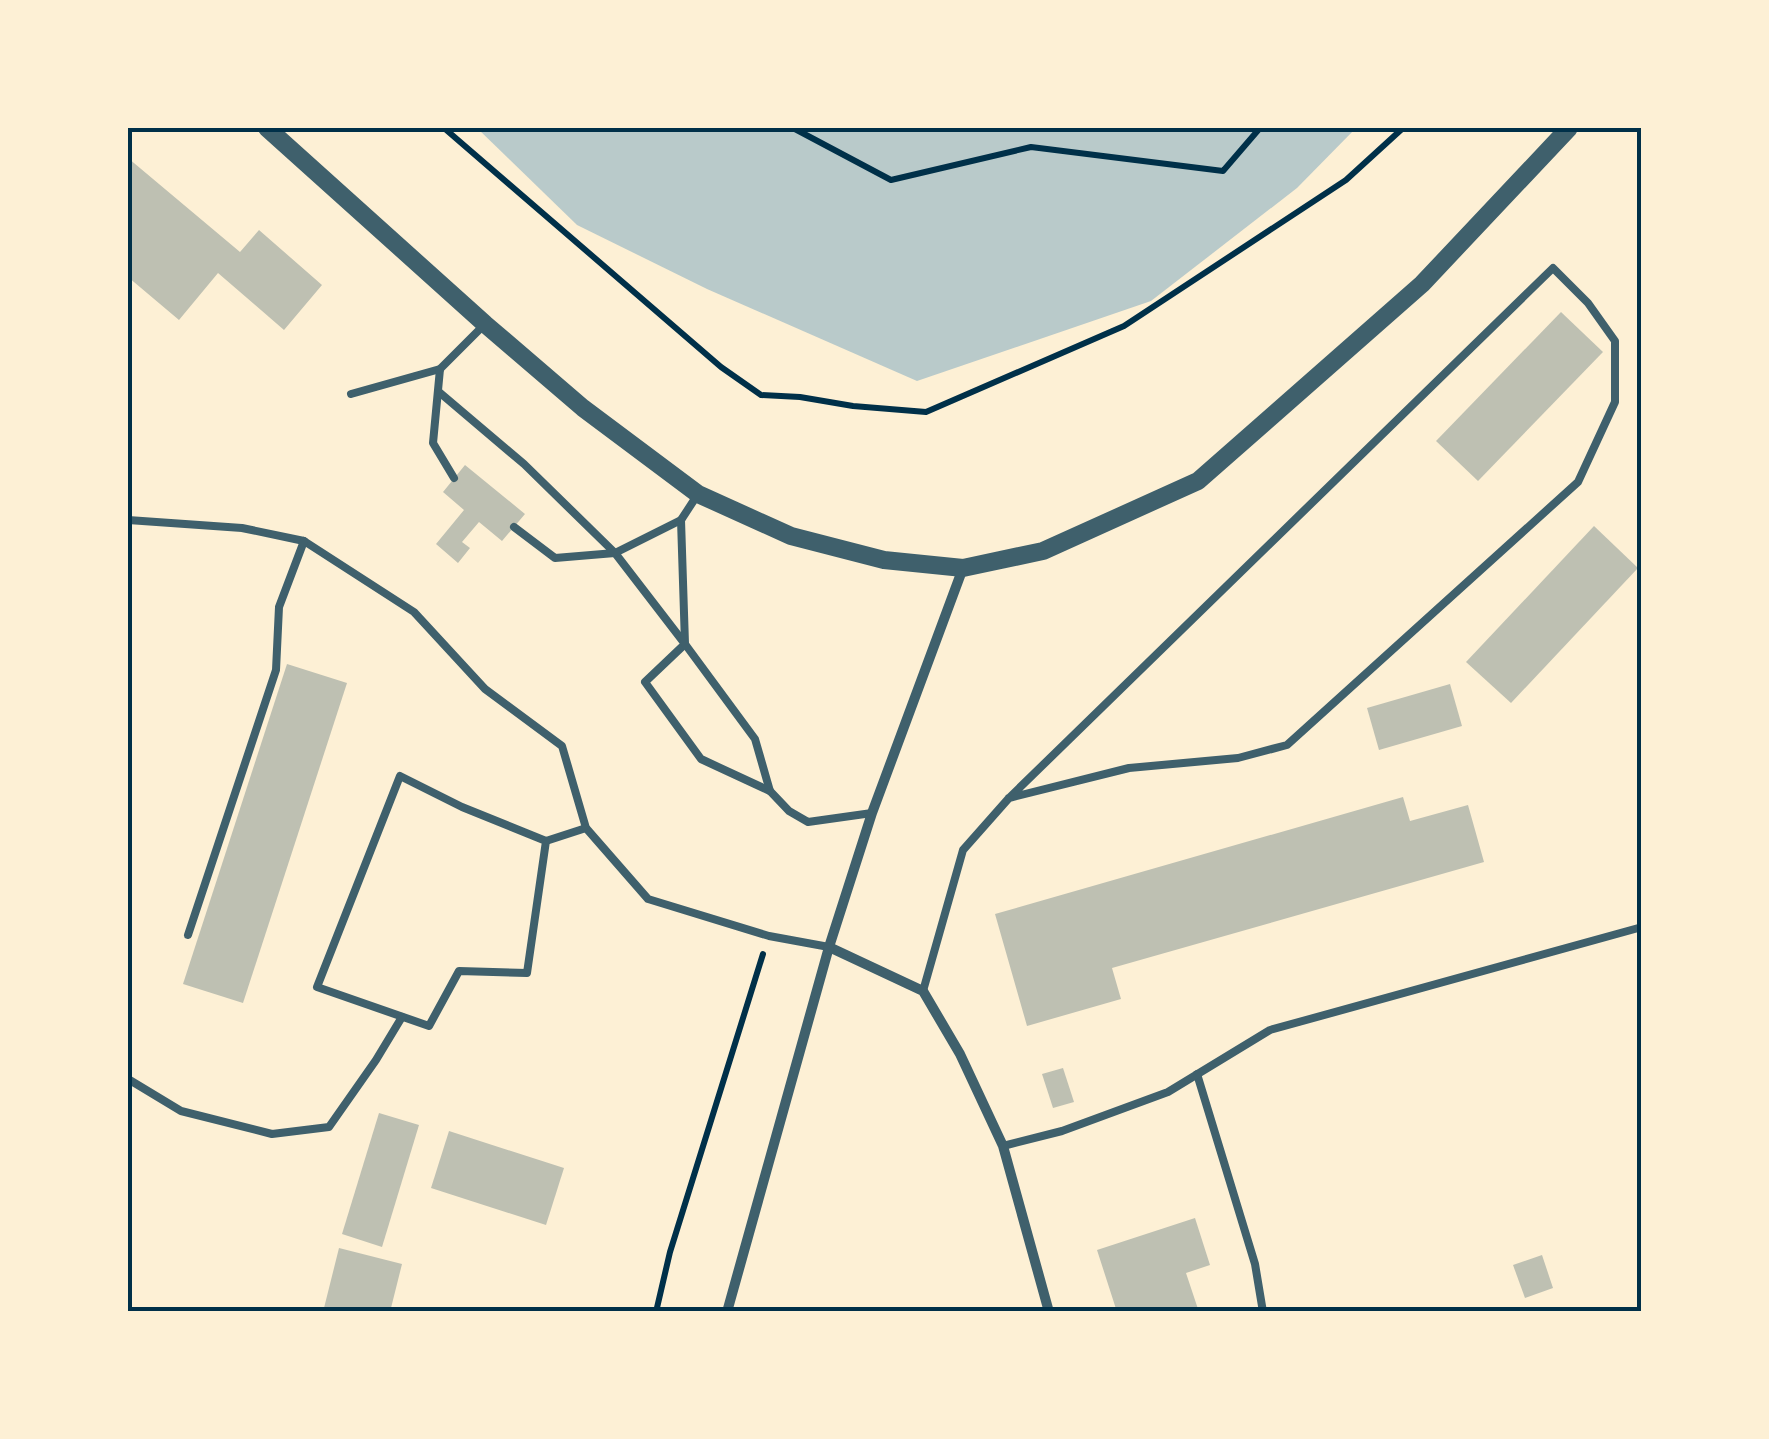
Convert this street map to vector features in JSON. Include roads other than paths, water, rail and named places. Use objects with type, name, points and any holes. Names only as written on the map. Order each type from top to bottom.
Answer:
[{"type":"street","points":[[266,128],[583,408],[698,494],[790,536],[884,560],[963,568],[1043,551],[1198,481],[1422,284],[1569,128]]},
{"type":"street","points":[[727,1312],[829,947],[872,812],[963,568]]},
{"type":"street","points":[[829,947],[923,992],[960,1054],[1002,1146],[1049,1312]]},
{"type":"lane","points":[[923,992],[963,850],[1009,798],[1552,268],[1588,303],[1615,341],[1615,402],[1578,482],[1287,745],[1238,758],[1128,768],[1009,798]]},
{"type":"lane","points":[[351,394],[440,369],[485,324]]},
{"type":"lane","points":[[440,369],[433,443],[454,478]]},
{"type":"lane","points":[[439,392],[524,464],[615,553],[756,740],[770,791]]},
{"type":"lane","points":[[514,527],[555,558],[615,553],[681,520],[698,494]]},
{"type":"lane","points":[[128,520],[242,528],[304,541],[414,612],[484,689],[562,746],[586,828],[648,899],[769,936],[829,947]]},
{"type":"lane","points":[[681,520],[684,644],[646,682],[701,758],[770,791],[789,811],[808,822],[872,812]]},
{"type":"lane","points":[[188,935],[276,670],[280,607],[304,541]]},
{"type":"lane","points":[[546,841],[527,973],[459,971],[428,1026],[317,987],[400,776],[462,807],[546,841],[586,828]]},
{"type":"lane","points":[[1002,1146],[1062,1131],[1168,1092],[1270,1030],[1642,927]]},
{"type":"lane","points":[[128,1079],[181,1110],[272,1134],[329,1128],[402,1017]]},
{"type":"lane","points":[[1198,1074],[1256,1264],[1263,1312]]}]
